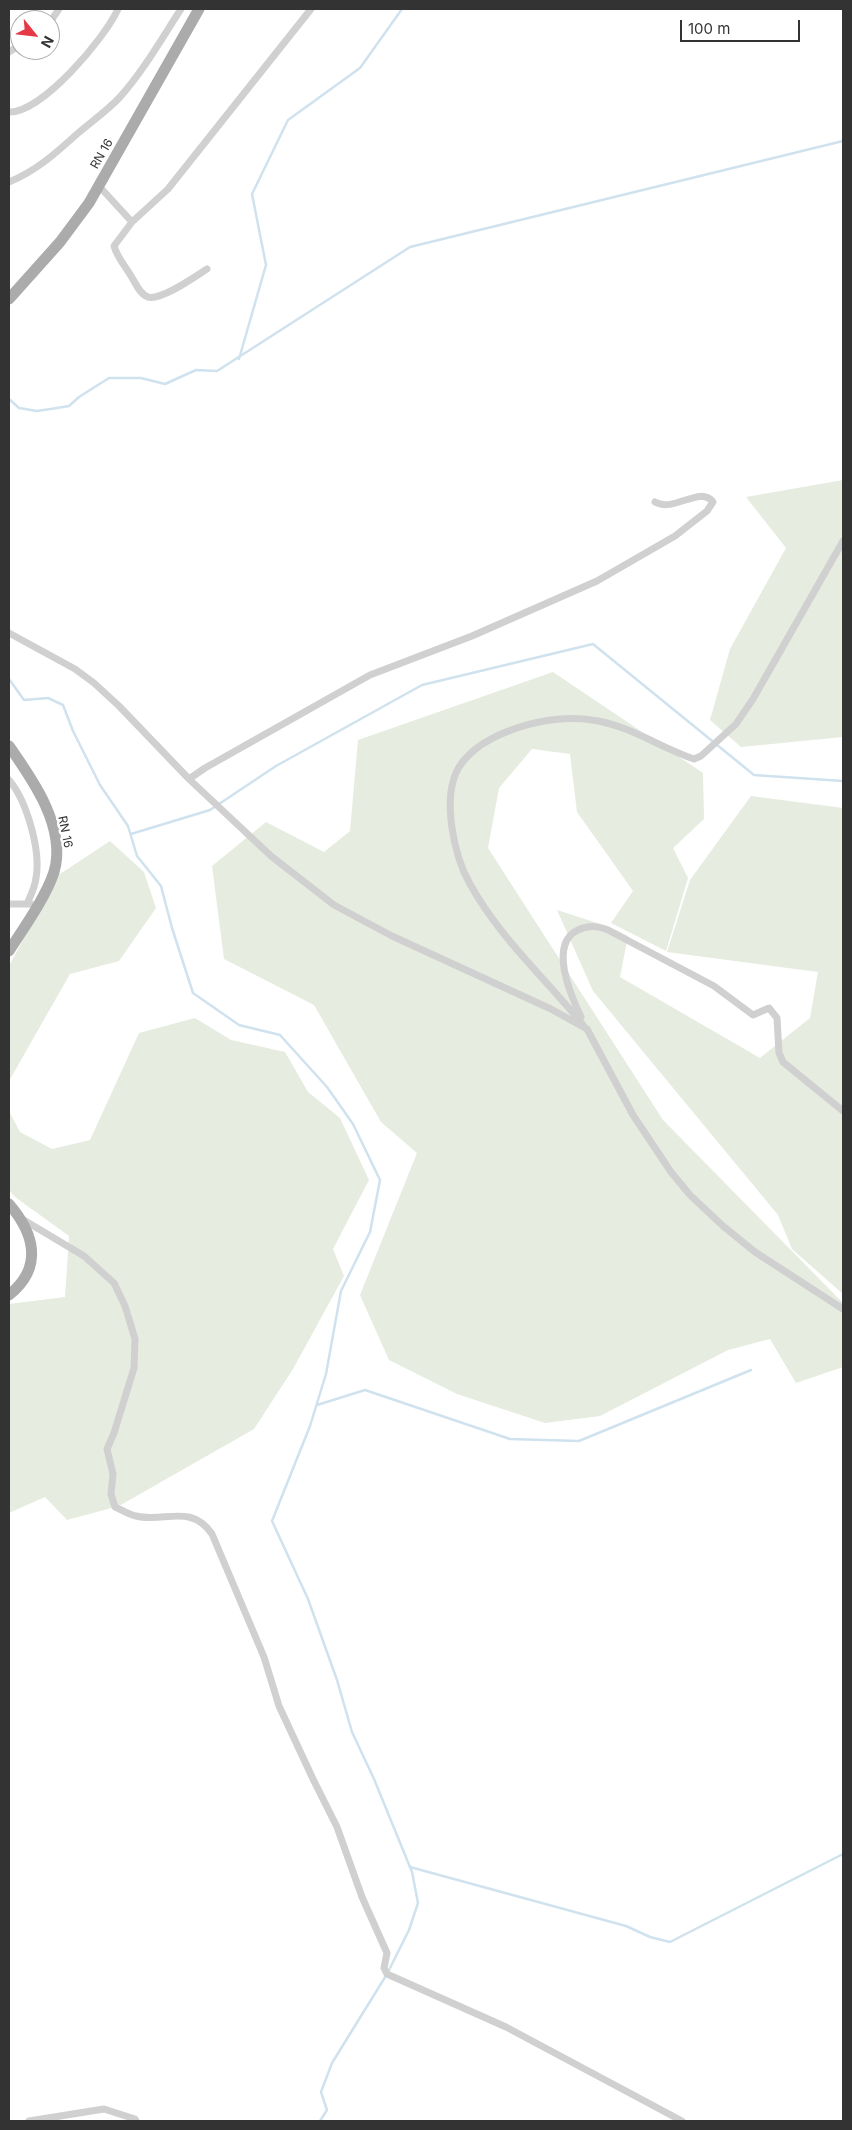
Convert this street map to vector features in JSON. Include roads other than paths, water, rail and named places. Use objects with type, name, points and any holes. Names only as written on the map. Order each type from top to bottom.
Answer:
[{"type":"main road","name":"RN 16","points":[[9,299],[60,242],[99,186],[199,9]]},
{"type":"main road","name":"RN 16","points":[[9,746],[39,794],[49,815],[56,853],[54,871],[32,904],[11,943]]},
{"type":"main road","points":[[9,1204],[22,1219],[29,1234],[33,1251],[30,1265],[22,1281],[9,1295]]},
{"type":"street","points":[[9,112],[16,112],[37,103],[67,75],[95,44],[118,9]]},
{"type":"street","points":[[9,182],[42,164],[104,113],[139,73],[181,9]]},
{"type":"street","points":[[207,269],[183,284],[160,295],[147,297],[142,294],[116,254],[114,246],[132,222],[168,189],[311,9]]},
{"type":"street","points":[[99,186],[132,222]]},
{"type":"street","points":[[189,779],[205,768],[370,675],[472,636],[597,581],[676,536],[707,511],[713,502],[707,497],[698,496],[669,505],[655,502]]},
{"type":"street","points":[[587,1029],[556,991],[508,940],[469,883],[451,829],[451,803],[458,768],[478,747],[511,730],[532,724],[560,720],[591,720],[640,734],[694,759],[701,756],[736,724],[753,699],[843,541]]},
{"type":"street","points":[[9,633],[75,669],[94,683],[119,706],[189,779],[271,856],[334,905],[353,916],[551,1009],[587,1029]]},
{"type":"street","points":[[9,904],[32,904],[37,866],[30,822],[23,802],[10,782]]},
{"type":"street","points":[[843,1112],[783,1062],[779,1052],[777,1018],[769,1008],[753,1015],[714,986],[608,930],[597,926],[585,927],[570,935],[565,944],[563,966],[570,995],[633,1116],[671,1172],[690,1195],[723,1226],[756,1252],[843,1309]]},
{"type":"street","points":[[22,1219],[84,1256],[114,1283],[125,1306],[135,1339],[134,1368],[114,1433],[107,1449],[113,1474],[111,1494],[115,1507],[138,1517],[177,1516],[195,1518],[205,1523],[212,1534],[264,1657],[279,1706],[337,1827],[362,1897],[387,1952],[384,1968],[387,1974],[506,2027],[682,2121]]},
{"type":"street","points":[[28,2121],[104,2108],[135,2118],[136,2121]]},
{"type":"waterway","points":[[239,359],[266,265],[252,194],[288,120],[360,68],[402,9]]},
{"type":"waterway","points":[[9,399],[19,408],[37,411],[69,406],[79,397],[109,378],[141,378],[165,384],[196,370],[217,371],[410,247],[843,141]]},
{"type":"waterway","points":[[131,834],[210,810],[276,766],[422,685],[593,644],[754,775],[843,781]]},
{"type":"waterway","points":[[9,679],[24,700],[48,698],[63,705],[73,731],[100,785],[128,826],[137,856],[161,886],[193,993],[239,1025],[280,1035],[327,1087],[353,1124],[380,1180],[370,1232],[341,1291],[326,1374],[310,1426],[272,1521],[308,1599],[337,1680],[352,1732],[374,1779],[412,1872],[418,1903],[409,1930],[387,1974],[332,2063],[321,2092],[327,2110],[320,2121]]},
{"type":"waterway","points":[[317,1405],[365,1390],[510,1439],[579,1441],[751,1370]]},
{"type":"waterway","points":[[410,1867],[626,1926],[650,1937],[670,1942],[843,1854]]}]
